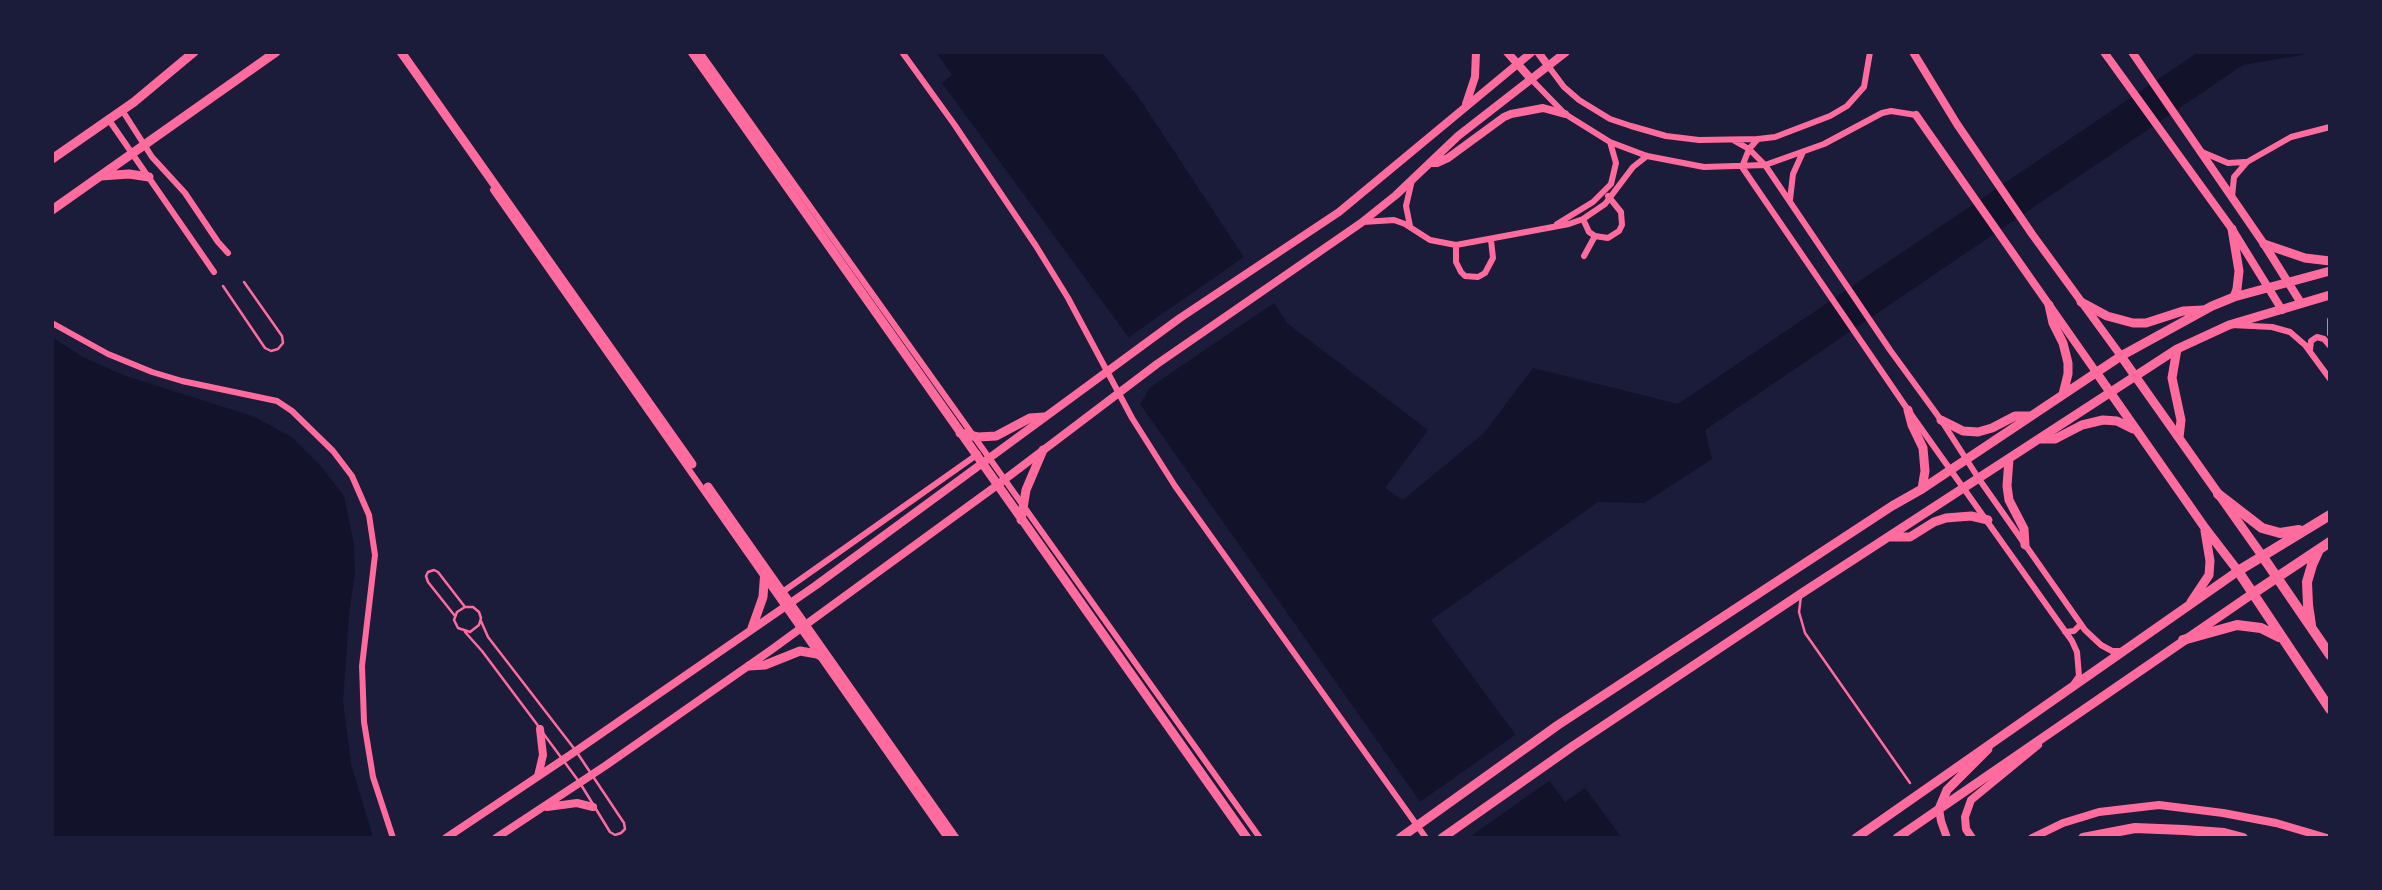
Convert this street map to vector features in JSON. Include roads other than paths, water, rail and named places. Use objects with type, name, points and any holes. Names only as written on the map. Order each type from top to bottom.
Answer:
[{"type":"main road","points":[[52,159],[109,120],[194,52]]},
{"type":"main road","points":[[52,210],[276,52]]},
{"type":"main road","points":[[400,52],[692,464]]},
{"type":"main road","points":[[692,52],[1247,838]]},
{"type":"main road","points":[[100,177],[119,174],[149,177]]},
{"type":"main road","points":[[2232,229],[2239,271],[2234,297]]},
{"type":"main road","points":[[2264,244],[2305,258],[2329,261]]},
{"type":"main road","points":[[1399,838],[1558,725],[1951,470],[2121,356],[2204,310],[2234,297],[2329,271]]},
{"type":"main road","points":[[1443,838],[1573,746],[1802,593],[2178,349],[2229,325],[2329,295]]},
{"type":"main road","points":[[2081,302],[2108,316],[2133,323],[2146,323],[2183,311],[2204,310]]},
{"type":"main road","points":[[2049,305],[2068,363],[2062,395]]},
{"type":"main road","points":[[2178,349],[2172,378],[2181,420],[2179,438]]},
{"type":"main road","points":[[2121,356],[2263,556],[2329,655]]},
{"type":"main road","points":[[2096,372],[2238,571],[2329,709]]},
{"type":"main road","points":[[1908,410],[1909,419],[1923,448],[1925,471],[1922,489]]},
{"type":"main road","points":[[1941,420],[1963,431],[1978,432],[2015,416],[2031,416]]},
{"type":"main road","points":[[961,433],[978,437],[996,436],[1025,420],[1044,417]]},
{"type":"main road","points":[[2040,439],[2055,439],[2082,425],[2103,420],[2117,421],[2137,432]]},
{"type":"main road","points":[[1021,520],[1028,483],[1043,450]]},
{"type":"main road","points":[[2009,459],[2009,500],[2024,529],[2025,545]]},
{"type":"main road","points":[[708,487],[955,838]]},
{"type":"main road","points":[[2218,494],[2251,521],[2269,530],[2291,532],[2313,526]]},
{"type":"main road","points":[[1856,838],[2238,571],[2329,515]]},
{"type":"main road","points":[[1889,537],[1910,537],[1946,518],[1971,516],[1988,520]]},
{"type":"main road","points":[[2186,609],[2209,575],[2210,561],[2205,528]]},
{"type":"main road","points":[[1897,838],[2329,542]]},
{"type":"main road","points":[[2312,629],[2307,582],[2319,550]]},
{"type":"main road","points":[[752,628],[763,597],[765,567]]},
{"type":"main road","points":[[2183,640],[2222,628],[2245,625],[2261,628],[2283,640]]},
{"type":"main road","points":[[749,666],[765,666],[800,651],[817,654],[834,664]]},
{"type":"main road","points":[[1939,809],[1947,790],[1980,758],[1992,742]]},
{"type":"main road","points":[[2083,838],[2135,828],[2211,832],[2243,838]]},
{"type":"street","points":[[400,52],[947,838]]},
{"type":"street","points":[[700,52],[1260,838]]},
{"type":"street","points":[[902,52],[1036,246],[1068,298],[1132,418],[1175,486],[1426,838]]},
{"type":"street","points":[[1466,105],[1475,77],[1476,52]]},
{"type":"street","points":[[1507,52],[1565,114],[1610,142],[1647,156],[1704,166],[1765,165],[1838,137],[1882,113],[1891,111],[1916,115],[2096,372]]},
{"type":"street","points":[[446,838],[790,603],[1180,318],[1348,205],[1532,52]]},
{"type":"street","points":[[1538,52],[1564,87],[1610,119],[1666,136],[1699,140],[1775,137],[1830,116],[1847,106],[1864,87],[1870,52]]},
{"type":"street","points":[[496,838],[592,775],[807,625],[1157,364],[1361,223],[1458,136],[1566,52]]},
{"type":"street","points":[[1913,52],[1957,124],[2032,234],[2121,356]]},
{"type":"street","points":[[2104,52],[2232,229],[2282,310]]},
{"type":"street","points":[[2132,52],[2264,244],[2301,303]]},
{"type":"street","points":[[1431,163],[1448,158],[1511,114],[1543,108],[1565,114]]},
{"type":"street","points":[[122,110],[159,165],[185,193],[228,253]]},
{"type":"street","points":[[109,120],[214,272]]},
{"type":"street","points":[[2232,197],[2234,177],[2247,162],[2291,137],[2329,127]]},
{"type":"street","points":[[1742,167],[1749,149],[1758,139]]},
{"type":"street","points":[[1733,140],[1749,149],[1765,165],[2081,624],[2101,645],[2112,650],[2125,651]]},
{"type":"street","points":[[1583,219],[1611,184],[1616,170],[1610,142]]},
{"type":"street","points":[[1790,201],[1793,174],[1803,152]]},
{"type":"street","points":[[2201,152],[2228,163],[2247,162]]},
{"type":"street","points":[[1361,223],[1394,220],[1430,240],[1456,245],[1569,224],[1583,219],[1611,199],[1633,167],[1647,156]]},
{"type":"street","points":[[1742,167],[1908,410],[2065,632],[2077,652],[2079,676],[2069,690]]},
{"type":"street","points":[[1411,228],[1406,206],[1412,180]]},
{"type":"street","points":[[1583,219],[1589,232],[1595,236],[1608,238],[1619,231],[1622,225],[1621,212],[1611,199],[1602,195]]},
{"type":"street","points":[[1557,225],[1602,195]]},
{"type":"street","points":[[1584,256],[1595,236]]},
{"type":"street","points":[[1456,245],[1456,262],[1461,272],[1465,276],[1478,277],[1485,273],[1493,258],[1491,240]]},
{"type":"street","points":[[2329,320],[2329,334]]},
{"type":"street","points":[[52,323],[108,354],[152,372],[277,401],[292,411],[333,451],[352,476],[369,514],[375,555],[362,666],[364,722],[373,777],[393,838]]},
{"type":"street","points":[[2229,325],[2281,329],[2296,336],[2329,379]]},
{"type":"street","points":[[2310,351],[2311,341],[2317,337],[2324,339],[2329,346]]},
{"type":"street","points":[[778,595],[983,451]]},
{"type":"street","points":[[2065,632],[2074,631],[2081,624]]},
{"type":"street","points":[[1972,838],[1966,828],[1965,817],[1971,800],[2063,725]]},
{"type":"street","points":[[538,776],[543,755],[540,729]]},
{"type":"street","points":[[541,808],[568,804],[593,807]]},
{"type":"street","points":[[2032,838],[2099,812],[2160,805],[2236,815],[2327,838]]},
{"type":"street","points":[[1939,809],[1947,838]]},
{"type":"lane","points":[[223,286],[265,348],[271,351],[278,349],[283,343],[282,336],[244,282]]},
{"type":"lane","points":[[455,616],[428,582],[428,572],[438,572],[465,607],[476,610],[488,637],[576,751],[624,823],[625,828],[621,833],[615,835],[610,832],[563,759],[482,651],[455,625],[457,612],[465,607]]},
{"type":"lane","points":[[1802,593],[1799,612],[1805,633],[1910,783]]},
{"type":"lane","points":[[465,632],[474,631],[481,621]]}]
